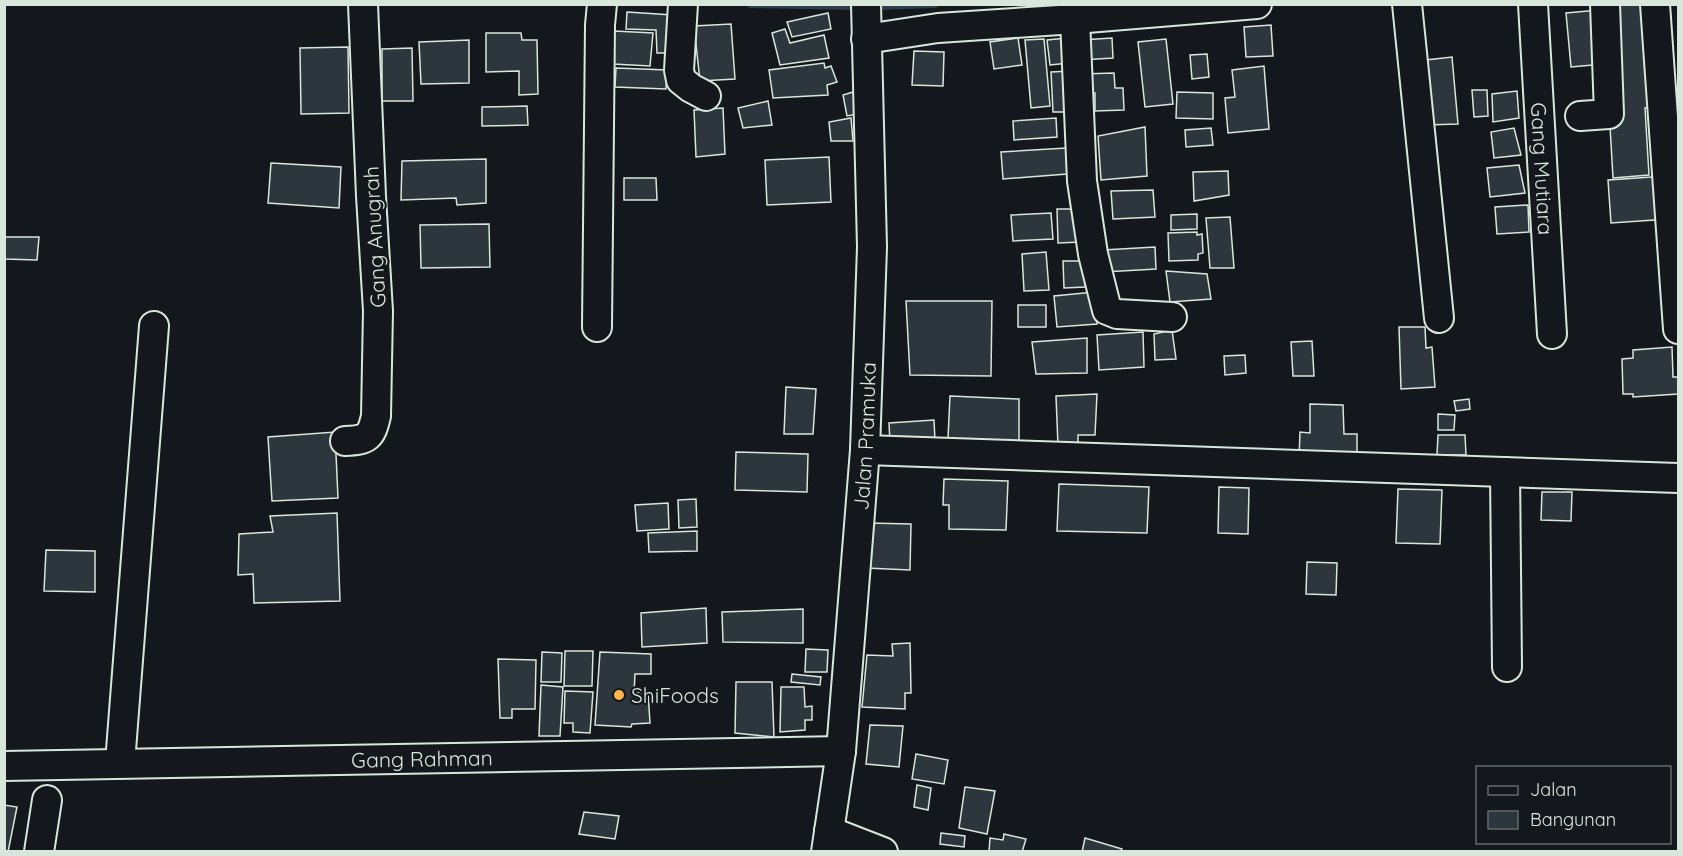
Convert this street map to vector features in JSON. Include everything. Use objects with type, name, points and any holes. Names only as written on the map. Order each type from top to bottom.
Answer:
[{"type":"street","points":[[866,24],[938,28],[1257,4]]},
{"type":"street","points":[[1407,4],[1439,318]]},
{"type":"street","name":"Gang Mutiara","points":[[1533,4],[1552,334]]},
{"type":"street","points":[[1580,116],[1609,114],[1605,4]]},
{"type":"street","points":[[1655,4],[1678,329]]},
{"type":"street","name":"Gang Anugrah","points":[[345,441],[361,440],[369,435],[376,416],[378,311],[363,9]]},
{"type":"street","points":[[683,13],[679,70],[681,80],[706,96]]},
{"type":"street","points":[[597,327],[601,15]]},
{"type":"street","points":[[1075,19],[1082,181],[1093,254],[1107,310],[1117,314],[1172,317]]},
{"type":"street","name":"Jalan Pramuka","points":[[827,841],[841,751],[865,450],[872,246],[866,24]]},
{"type":"street","points":[[120,763],[153,326]]},
{"type":"street","points":[[865,450],[1678,478]]},
{"type":"street","points":[[1505,472],[1507,667]]},
{"type":"street","name":"Gang Rahman","points":[[4,766],[841,751]]},
{"type":"street","points":[[39,852],[47,800]]},
{"type":"street","points":[[827,841],[883,852]]},
{"type":"building","points":[[1616,4],[1652,4],[1657,107],[1645,108],[1649,175],[1613,178],[1609,109]]},
{"type":"building","points":[[1599,10],[1604,64],[1571,67],[1566,13]]},
{"type":"building","points":[[627,12],[673,15],[673,53],[657,53],[656,30],[626,29]]},
{"type":"building","points":[[828,13],[831,29],[792,37],[787,22]]},
{"type":"building","points":[[731,24],[735,79],[700,81],[694,26]]},
{"type":"building","points":[[1271,25],[1273,56],[1246,57],[1244,27]]},
{"type":"building","points":[[785,29],[790,43],[824,35],[829,58],[780,65],[772,33]]},
{"type":"building","points":[[614,31],[653,33],[650,66],[613,64]]},
{"type":"building","points":[[486,33],[521,33],[522,40],[537,40],[538,94],[519,95],[519,71],[486,72]]},
{"type":"building","points":[[1018,38],[1022,65],[994,69],[990,42]]},
{"type":"building","points":[[1067,38],[1069,63],[1050,65],[1047,40]]},
{"type":"building","points":[[1112,38],[1113,58],[1082,60],[1081,40]]},
{"type":"building","points":[[1044,39],[1050,106],[1031,108],[1025,40]]},
{"type":"building","points":[[1166,39],[1173,104],[1145,107],[1138,42]]},
{"type":"building","points":[[469,40],[469,83],[421,84],[419,42]]},
{"type":"building","points":[[348,47],[349,113],[301,114],[300,48]]},
{"type":"building","points":[[412,48],[413,101],[382,101],[382,49]]},
{"type":"building","points":[[914,51],[944,52],[943,86],[912,85]]},
{"type":"building","points":[[1207,54],[1209,77],[1192,79],[1190,55]]},
{"type":"building","points":[[1452,57],[1458,124],[1425,125],[1417,61]]},
{"type":"building","points":[[824,63],[825,68],[831,66],[837,82],[827,85],[828,95],[773,98],[769,70]]},
{"type":"building","points":[[1264,66],[1269,129],[1228,133],[1225,98],[1235,97],[1232,70]]},
{"type":"building","points":[[616,68],[667,70],[666,89],[615,87]]},
{"type":"building","points":[[1070,71],[1073,112],[1053,112],[1051,72]]},
{"type":"building","points":[[1114,73],[1115,88],[1123,88],[1124,110],[1095,111],[1095,93],[1082,94],[1081,74]]},
{"type":"building","points":[[1472,90],[1487,90],[1488,116],[1474,117]]},
{"type":"building","points":[[1517,91],[1519,118],[1493,122],[1492,94]]},
{"type":"building","points":[[853,92],[858,114],[847,116],[843,95]]},
{"type":"building","points":[[1177,92],[1213,93],[1213,119],[1176,118]]},
{"type":"building","points":[[768,101],[772,125],[743,128],[738,108]]},
{"type":"building","points":[[527,106],[528,125],[482,126],[482,107]]},
{"type":"building","points":[[723,108],[725,154],[696,157],[694,110]]},
{"type":"building","points":[[851,118],[853,141],[831,141],[829,122]]},
{"type":"building","points":[[1056,118],[1057,137],[1014,140],[1013,121]]},
{"type":"building","points":[[1145,127],[1147,176],[1101,180],[1098,136]]},
{"type":"building","points":[[1211,128],[1213,145],[1186,147],[1185,130]]},
{"type":"building","points":[[1514,128],[1521,155],[1494,158],[1491,132]]},
{"type":"building","points":[[1066,148],[1067,174],[1003,179],[1001,152]]},
{"type":"building","points":[[829,157],[831,202],[767,205],[765,160]]},
{"type":"building","points":[[486,159],[486,203],[457,205],[456,198],[401,200],[402,161]]},
{"type":"building","points":[[271,163],[341,167],[339,208],[268,203]]},
{"type":"building","points":[[1519,165],[1525,193],[1490,197],[1487,168]]},
{"type":"building","points":[[1228,171],[1229,195],[1194,201],[1193,172]]},
{"type":"building","points":[[1666,176],[1669,219],[1611,223],[1608,180]]},
{"type":"building","points":[[624,178],[656,178],[657,200],[624,200]]},
{"type":"building","points":[[1153,190],[1155,217],[1113,219],[1111,191]]},
{"type":"building","points":[[1528,205],[1529,232],[1497,234],[1495,207]]},
{"type":"building","points":[[1057,209],[1080,209],[1081,242],[1058,243]]},
{"type":"building","points":[[1051,213],[1053,239],[1013,241],[1011,215]]},
{"type":"building","points":[[1197,214],[1197,229],[1171,230],[1171,215]]},
{"type":"building","points":[[1230,217],[1234,268],[1210,268],[1206,218]]},
{"type":"building","points":[[489,224],[490,267],[421,268],[420,225]]},
{"type":"building","points":[[1197,232],[1197,235],[1202,234],[1203,253],[1198,254],[1198,260],[1169,261],[1168,233]]},
{"type":"building","points":[[4,237],[39,237],[37,260],[4,259]]},
{"type":"building","points":[[1155,247],[1156,269],[1104,272],[1103,250]]},
{"type":"building","points":[[1046,252],[1049,290],[1024,291],[1022,254]]},
{"type":"building","points":[[1063,261],[1084,261],[1085,287],[1064,288]]},
{"type":"building","points":[[1166,271],[1207,274],[1211,299],[1170,302]]},
{"type":"building","points":[[1094,292],[1097,324],[1057,327],[1054,296]]},
{"type":"building","points":[[906,301],[992,301],[991,376],[910,375]]},
{"type":"building","points":[[1018,305],[1046,305],[1046,327],[1018,327]]},
{"type":"building","points":[[1399,327],[1425,327],[1426,348],[1432,347],[1435,387],[1401,389]]},
{"type":"building","points":[[1172,330],[1176,359],[1155,360],[1154,334]]},
{"type":"building","points":[[1143,332],[1144,367],[1099,370],[1097,335]]},
{"type":"building","points":[[1087,338],[1087,373],[1036,374],[1032,342]]},
{"type":"building","points":[[1312,341],[1314,376],[1293,376],[1291,342]]},
{"type":"building","points":[[1672,347],[1673,377],[1678,377],[1678,394],[1633,397],[1633,394],[1623,394],[1622,359],[1633,358],[1633,350]]},
{"type":"building","points":[[1245,355],[1246,373],[1225,375],[1224,356]]},
{"type":"building","points":[[786,387],[816,389],[813,434],[784,434]]},
{"type":"building","points":[[1097,394],[1095,435],[1078,435],[1078,446],[1058,446],[1056,396]]},
{"type":"building","points":[[950,396],[1019,399],[1019,444],[948,438]]},
{"type":"building","points":[[1469,399],[1470,409],[1456,411],[1454,401]]},
{"type":"building","points":[[1310,404],[1343,405],[1344,434],[1357,434],[1357,460],[1299,458],[1300,432],[1310,433]]},
{"type":"building","points":[[1438,414],[1455,415],[1454,430],[1438,430]]},
{"type":"building","points":[[934,420],[935,441],[890,443],[889,423]]},
{"type":"building","points":[[335,432],[338,498],[272,501],[268,437]]},
{"type":"building","points":[[1438,435],[1465,435],[1466,455],[1437,455]]},
{"type":"building","points":[[736,452],[808,454],[807,492],[735,490]]},
{"type":"building","points":[[944,479],[1008,481],[1006,530],[949,529],[949,505],[943,505]]},
{"type":"building","points":[[1059,484],[1149,487],[1147,533],[1057,531]]},
{"type":"building","points":[[1219,487],[1249,488],[1248,534],[1218,533]]},
{"type":"building","points":[[1398,489],[1442,490],[1440,544],[1396,543]]},
{"type":"building","points":[[1542,492],[1572,492],[1571,521],[1541,520]]},
{"type":"building","points":[[696,499],[697,527],[679,528],[678,500]]},
{"type":"building","points":[[668,503],[669,529],[637,531],[635,505]]},
{"type":"building","points":[[337,513],[340,601],[254,603],[253,574],[238,575],[239,534],[273,532],[270,516]]},
{"type":"building","points":[[868,523],[911,524],[910,570],[866,568]]},
{"type":"building","points":[[697,531],[697,551],[649,552],[648,533]]},
{"type":"building","points":[[46,550],[95,551],[95,592],[44,591]]},
{"type":"building","points":[[1307,562],[1337,563],[1336,595],[1306,594]]},
{"type":"building","points":[[706,608],[707,643],[642,647],[641,613]]},
{"type":"building","points":[[803,609],[803,643],[723,642],[722,612]]},
{"type":"building","points":[[910,643],[911,693],[905,693],[905,709],[862,707],[867,655],[893,656],[892,644]]},
{"type":"building","points":[[806,649],[828,650],[827,672],[805,672]]},
{"type":"building","points":[[565,651],[593,651],[592,686],[564,686]]},
{"type":"building","points":[[542,652],[562,653],[561,682],[541,682]]},
{"type":"building","points":[[600,652],[651,654],[651,674],[635,674],[634,693],[648,692],[650,723],[632,724],[631,727],[595,725]]},
{"type":"building","points":[[498,659],[536,660],[535,709],[512,709],[512,718],[500,718]]},
{"type":"building","points":[[792,674],[821,677],[820,685],[791,682]]},
{"type":"building","points":[[736,682],[772,682],[774,737],[735,733]]},
{"type":"building","points":[[541,685],[563,687],[560,736],[539,736]]},
{"type":"building","points":[[781,687],[804,687],[805,707],[812,706],[812,720],[805,720],[805,730],[780,732]]},
{"type":"building","points":[[565,691],[593,692],[590,733],[573,732],[573,723],[564,723]]},
{"type":"building","points":[[870,725],[903,726],[899,767],[866,764]]},
{"type":"building","points":[[916,754],[948,760],[944,784],[912,779]]},
{"type":"building","points":[[917,785],[931,788],[928,810],[914,807]]},
{"type":"building","points":[[965,787],[995,791],[987,834],[959,828]]},
{"type":"building","points":[[4,805],[17,807],[8,852],[4,852]]},
{"type":"building","points":[[584,812],[619,816],[615,839],[579,834]]},
{"type":"building","points":[[941,833],[965,836],[964,847],[940,844]]},
{"type":"building","points":[[1004,834],[1026,839],[1022,852],[989,852],[990,838],[1003,840]]},
{"type":"building","points":[[1085,838],[1122,849],[1121,852],[1082,852]]},
{"type":"waterway","points":[[751,4],[860,6]]},
{"type":"waterway","points":[[872,6],[935,4]]},
{"type":"place","name":"ShiFoods","points":[[619,695]]}]
